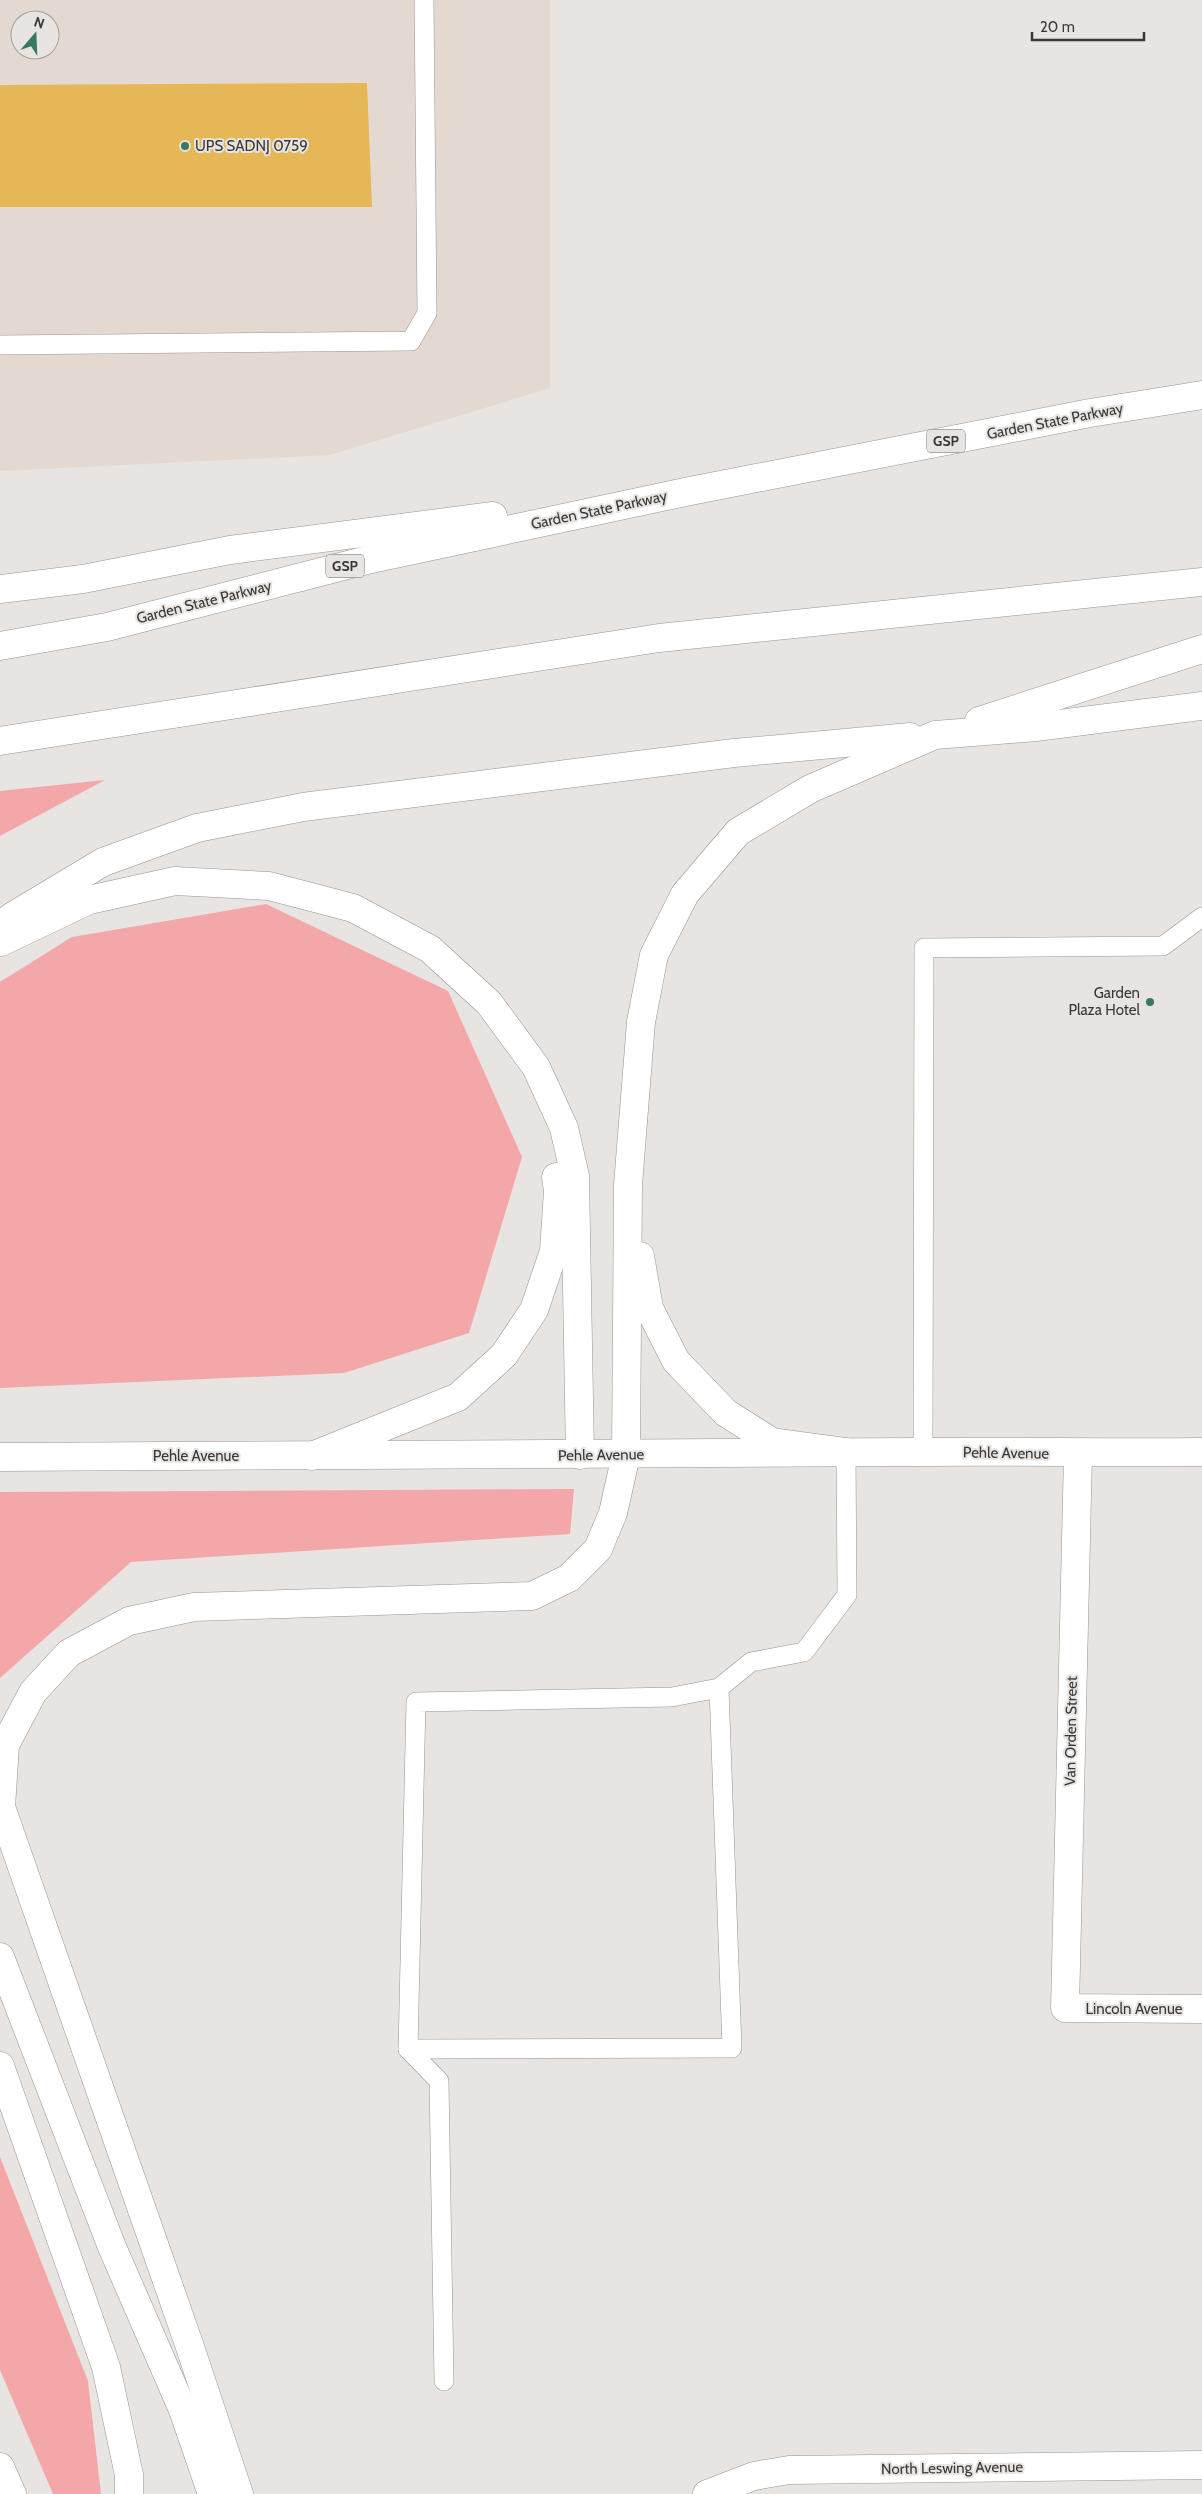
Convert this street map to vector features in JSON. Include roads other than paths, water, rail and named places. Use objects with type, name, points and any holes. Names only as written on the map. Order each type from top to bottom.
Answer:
[{"type":"main road","name":"Garden State Parkway","points":[[0,646],[107,627],[371,559],[690,491],[1090,413],[1202,395]]},
{"type":"main road","points":[[0,589],[83,579],[230,550],[690,491]]},
{"type":"main road","points":[[0,740],[659,638],[1202,582]]},
{"type":"main road","points":[[239,2494],[189,2344],[1,1807],[5,1745],[32,1692],[70,1653],[129,1621],[194,1608],[532,1596],[569,1578],[598,1549],[613,1513],[626,1455],[628,1186],[641,1022],[654,955],[685,894],[738,832],[810,790],[934,735],[1202,649]]},
{"type":"main road","points":[[0,926],[13,916],[103,862],[197,828],[322,804],[725,754],[1036,727],[1202,706]]},
{"type":"main road","points":[[0,942],[89,900],[175,881],[269,886],[353,908],[430,949],[489,1004],[536,1067],[564,1128],[575,1176],[580,1455]]},
{"type":"main road","points":[[312,1456],[458,1398],[504,1355],[534,1310],[554,1251],[558,1191],[551,1138],[536,1067]]},
{"type":"main road","points":[[628,1186],[649,1308],[676,1361],[726,1413],[772,1442],[846,1452]]},
{"type":"main road","name":"Pehle Avenue","points":[[0,1456],[626,1455],[846,1452],[1078,1454],[1202,1452]]},
{"type":"main road","name":"Van Orden Street","points":[[1065,2008],[1078,1454]]},
{"type":"main road","points":[[0,1957],[112,2247],[184,2410],[212,2494]]},
{"type":"main road","name":"Lincoln Avenue","points":[[1065,2008],[1202,2009]]},
{"type":"main road","points":[[0,2066],[106,2367],[128,2475],[129,2494]]},
{"type":"main road","name":"North Leswing Avenue","points":[[707,2494],[714,2489],[754,2476],[789,2470],[1202,2465]]},
{"type":"main road","points":[[0,2467],[12,2494]]},
{"type":"lane","points":[[0,345],[411,342],[427,313],[424,0]]},
{"type":"lane","points":[[923,1452],[924,948],[1163,946],[1202,917]]},
{"type":"lane","points":[[444,2381],[439,2080],[408,2049],[416,1702],[672,1697],[719,1688],[751,1662],[804,1652],[847,1594],[846,1452]]},
{"type":"lane","points":[[408,2049],[732,2048],[719,1688]]},
{"type":"place","name":"UPS SADNJ 0759","points":[[185,146]]},
{"type":"place","name":"Garden Plaza Hotel","points":[[1150,1002]]}]
